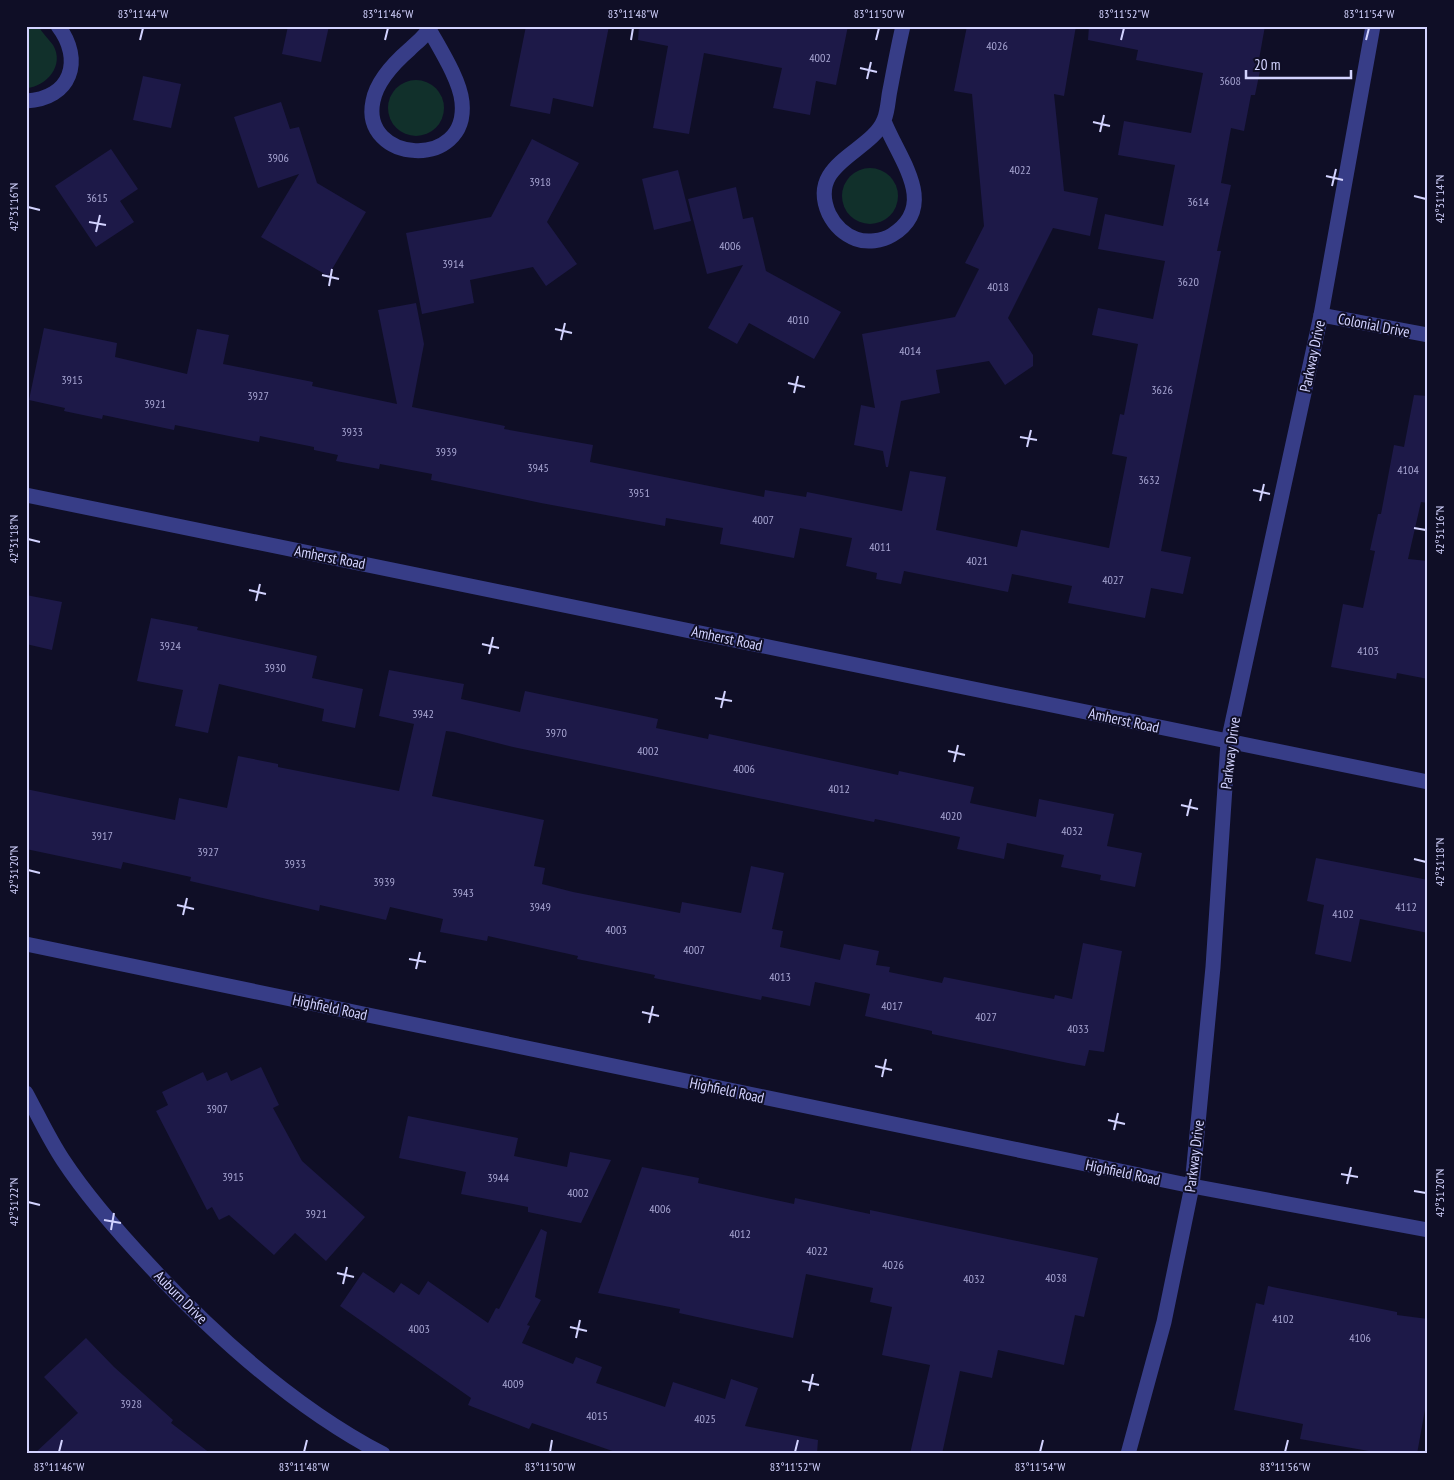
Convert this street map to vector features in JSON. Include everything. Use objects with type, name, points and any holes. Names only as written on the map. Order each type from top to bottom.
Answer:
[{"type":"street","points":[[26,101],[38,101],[55,94],[70,76],[72,55],[67,37],[58,26]]},
{"type":"street","points":[[884,121],[912,179],[916,196],[914,208],[909,220],[901,229],[888,238],[873,241],[857,240],[843,233],[832,221],[826,207],[825,191],[829,175],[840,162],[873,134],[884,121],[902,26]]},
{"type":"street","name":"Parkway Drive","points":[[1128,1454],[1164,1322],[1192,1186],[1213,967],[1228,742],[1321,315],[1373,26]]},
{"type":"street","points":[[430,28],[459,88],[462,116],[457,129],[448,140],[435,148],[420,152],[404,150],[390,143],[380,132],[373,118],[372,102],[377,86],[430,28]]},
{"type":"street","name":"Colonial Drive","points":[[1321,315],[1428,335]]},
{"type":"street","name":"Amherst Road","points":[[26,495],[1428,782]]},
{"type":"street","name":"Highfield Road","points":[[26,944],[1192,1186],[1428,1230]]},
{"type":"street","name":"Auburn Drive","points":[[26,1094],[63,1160],[113,1226],[183,1301],[255,1366],[306,1405],[383,1454]]},
{"type":"green space","points":[[26,26],[38,26],[53,45],[57,60],[52,73],[47,79],[27,88]]},
{"type":"green space","points":[[416,80],[427,82],[436,88],[442,97],[444,108],[442,119],[436,128],[427,134],[416,136],[405,134],[396,128],[390,119],[388,108],[390,97],[396,88],[405,82]]},
{"type":"green space","points":[[870,168],[881,170],[890,176],[896,185],[898,196],[896,207],[890,216],[881,222],[870,224],[859,222],[850,216],[844,207],[842,196],[844,185],[850,176],[859,170]]},
{"type":"building","points":[[288,26],[329,26],[321,62],[282,54]]},
{"type":"building","points":[[526,26],[609,26],[593,107],[553,98],[550,114],[510,106]]},
{"type":"building","points":[[639,26],[848,26],[836,85],[816,81],[810,115],[773,108],[782,68],[704,53],[689,134],[653,128],[668,46],[638,40]]},
{"type":"building","points":[[967,26],[1076,26],[1064,96],[1054,94],[1064,191],[1098,198],[1090,236],[1053,228],[1008,318],[1033,355],[1033,366],[1005,385],[989,361],[936,370],[940,393],[901,401],[888,467],[886,467],[883,451],[854,445],[861,405],[875,408],[862,334],[955,317],[979,269],[965,263],[984,226],[972,94],[954,91]]},
{"type":"building","points":[[1089,26],[1265,26],[1258,65],[1261,66],[1255,95],[1251,95],[1244,131],[1231,128],[1221,183],[1231,185],[1217,251],[1221,251],[1161,551],[1191,557],[1183,594],[1151,588],[1145,618],[1068,603],[1072,586],[1012,574],[1008,592],[904,571],[901,584],[876,579],[877,573],[846,566],[852,538],[800,528],[794,558],[720,544],[723,528],[666,518],[665,526],[431,480],[432,474],[380,464],[379,469],[336,461],[338,455],[314,450],[314,447],[260,436],[259,442],[175,425],[174,430],[103,415],[102,419],[64,411],[65,408],[29,400],[44,328],[117,343],[115,357],[187,374],[197,329],[229,335],[223,364],[313,382],[312,386],[397,404],[378,310],[416,303],[424,344],[412,407],[505,426],[504,429],[593,445],[590,462],[764,497],[765,490],[806,497],[807,492],[902,511],[910,471],[946,477],[936,530],[1017,547],[1021,530],[1109,548],[1127,457],[1112,454],[1120,414],[1124,415],[1138,344],[1092,335],[1098,308],[1153,319],[1165,261],[1098,249],[1105,214],[1163,226],[1175,165],[1118,155],[1124,121],[1191,133],[1203,73],[1136,60],[1138,50],[1088,40]]},
{"type":"building","points":[[143,76],[181,84],[171,128],[133,120]]},
{"type":"building","points":[[281,102],[290,129],[299,127],[317,183],[366,212],[328,276],[261,237],[299,174],[258,188],[234,117]]},
{"type":"building","points":[[532,139],[579,163],[547,222],[577,264],[546,286],[533,267],[470,280],[474,303],[422,314],[406,233],[491,217]]},
{"type":"building","points":[[111,149],[138,189],[120,201],[134,222],[96,247],[55,186]]},
{"type":"building","points":[[678,170],[691,221],[654,230],[642,179]]},
{"type":"building","points":[[736,187],[743,219],[753,217],[766,271],[841,312],[814,359],[749,323],[737,344],[708,328],[743,265],[707,274],[688,199]]},
{"type":"building","points":[[1414,395],[1428,396],[1428,503],[1421,502],[1408,559],[1428,561],[1428,679],[1397,673],[1396,679],[1331,667],[1343,604],[1363,608],[1375,551],[1370,550],[1378,514],[1381,514],[1394,445],[1404,447]]},
{"type":"building","points":[[26,595],[62,602],[52,650],[26,644]]},
{"type":"building","points":[[151,618],[198,627],[197,630],[317,656],[312,678],[363,689],[355,728],[322,721],[324,709],[219,684],[208,733],[175,726],[183,690],[137,681]]},
{"type":"building","points":[[389,670],[464,684],[461,699],[520,712],[525,691],[658,719],[656,728],[708,739],[709,734],[898,775],[899,771],[974,787],[970,803],[1036,817],[1039,799],[1114,814],[1107,846],[1142,853],[1135,887],[1100,880],[1101,875],[1061,867],[1064,855],[1007,843],[1004,859],[957,849],[960,837],[875,819],[874,822],[513,747],[454,732],[446,731],[432,796],[544,820],[534,866],[545,868],[542,884],[573,892],[680,913],[682,902],[741,913],[751,866],[784,873],[772,929],[783,931],[780,947],[840,960],[844,944],[879,951],[876,965],[890,967],[889,972],[942,983],[944,977],[1054,999],[1055,995],[1072,999],[1083,943],[1122,951],[1104,1052],[1089,1050],[1085,1066],[1068,1063],[932,1034],[932,1031],[865,1016],[870,994],[815,982],[810,1006],[762,996],[761,1000],[654,978],[655,975],[577,959],[578,956],[488,936],[487,941],[440,932],[443,919],[390,907],[386,920],[320,905],[319,911],[190,881],[191,877],[123,862],[121,869],[26,849],[26,789],[175,820],[179,798],[227,808],[238,756],[278,764],[278,767],[399,791],[414,724],[379,716]]},
{"type":"building","points":[[1316,858],[1428,880],[1428,933],[1360,919],[1351,962],[1315,954],[1324,905],[1307,901]]},
{"type":"building","points":[[261,1067],[279,1105],[273,1108],[302,1161],[365,1217],[326,1261],[295,1233],[274,1255],[229,1215],[219,1220],[212,1207],[207,1210],[156,1111],[168,1105],[162,1092],[203,1072],[207,1081],[227,1072],[231,1081]]},
{"type":"building","points":[[408,1116],[518,1138],[514,1156],[567,1167],[570,1152],[611,1160],[581,1223],[528,1212],[528,1207],[461,1194],[466,1172],[399,1158]]},
{"type":"building","points":[[642,1167],[699,1178],[698,1183],[794,1204],[795,1198],[870,1214],[870,1210],[1098,1258],[1084,1317],[1075,1315],[1064,1365],[998,1350],[992,1378],[960,1371],[942,1454],[910,1454],[930,1365],[882,1355],[892,1307],[870,1302],[873,1288],[806,1274],[793,1338],[679,1313],[680,1309],[598,1293]]},
{"type":"building","points":[[541,1229],[547,1232],[535,1297],[541,1300],[527,1325],[530,1326],[522,1343],[573,1364],[576,1357],[602,1367],[596,1383],[665,1407],[673,1382],[725,1399],[731,1379],[758,1388],[745,1426],[818,1440],[817,1454],[621,1454],[532,1423],[529,1429],[468,1405],[471,1398],[340,1306],[363,1272],[394,1293],[401,1283],[419,1295],[428,1281],[488,1323],[496,1308],[499,1309]]},
{"type":"building","points":[[1268,1286],[1397,1312],[1397,1315],[1428,1319],[1428,1393],[1417,1454],[1386,1454],[1300,1439],[1303,1424],[1234,1410],[1256,1303],[1264,1305]]},
{"type":"building","points":[[86,1338],[114,1367],[173,1420],[171,1423],[211,1454],[34,1454],[78,1413],[44,1377]]}]
